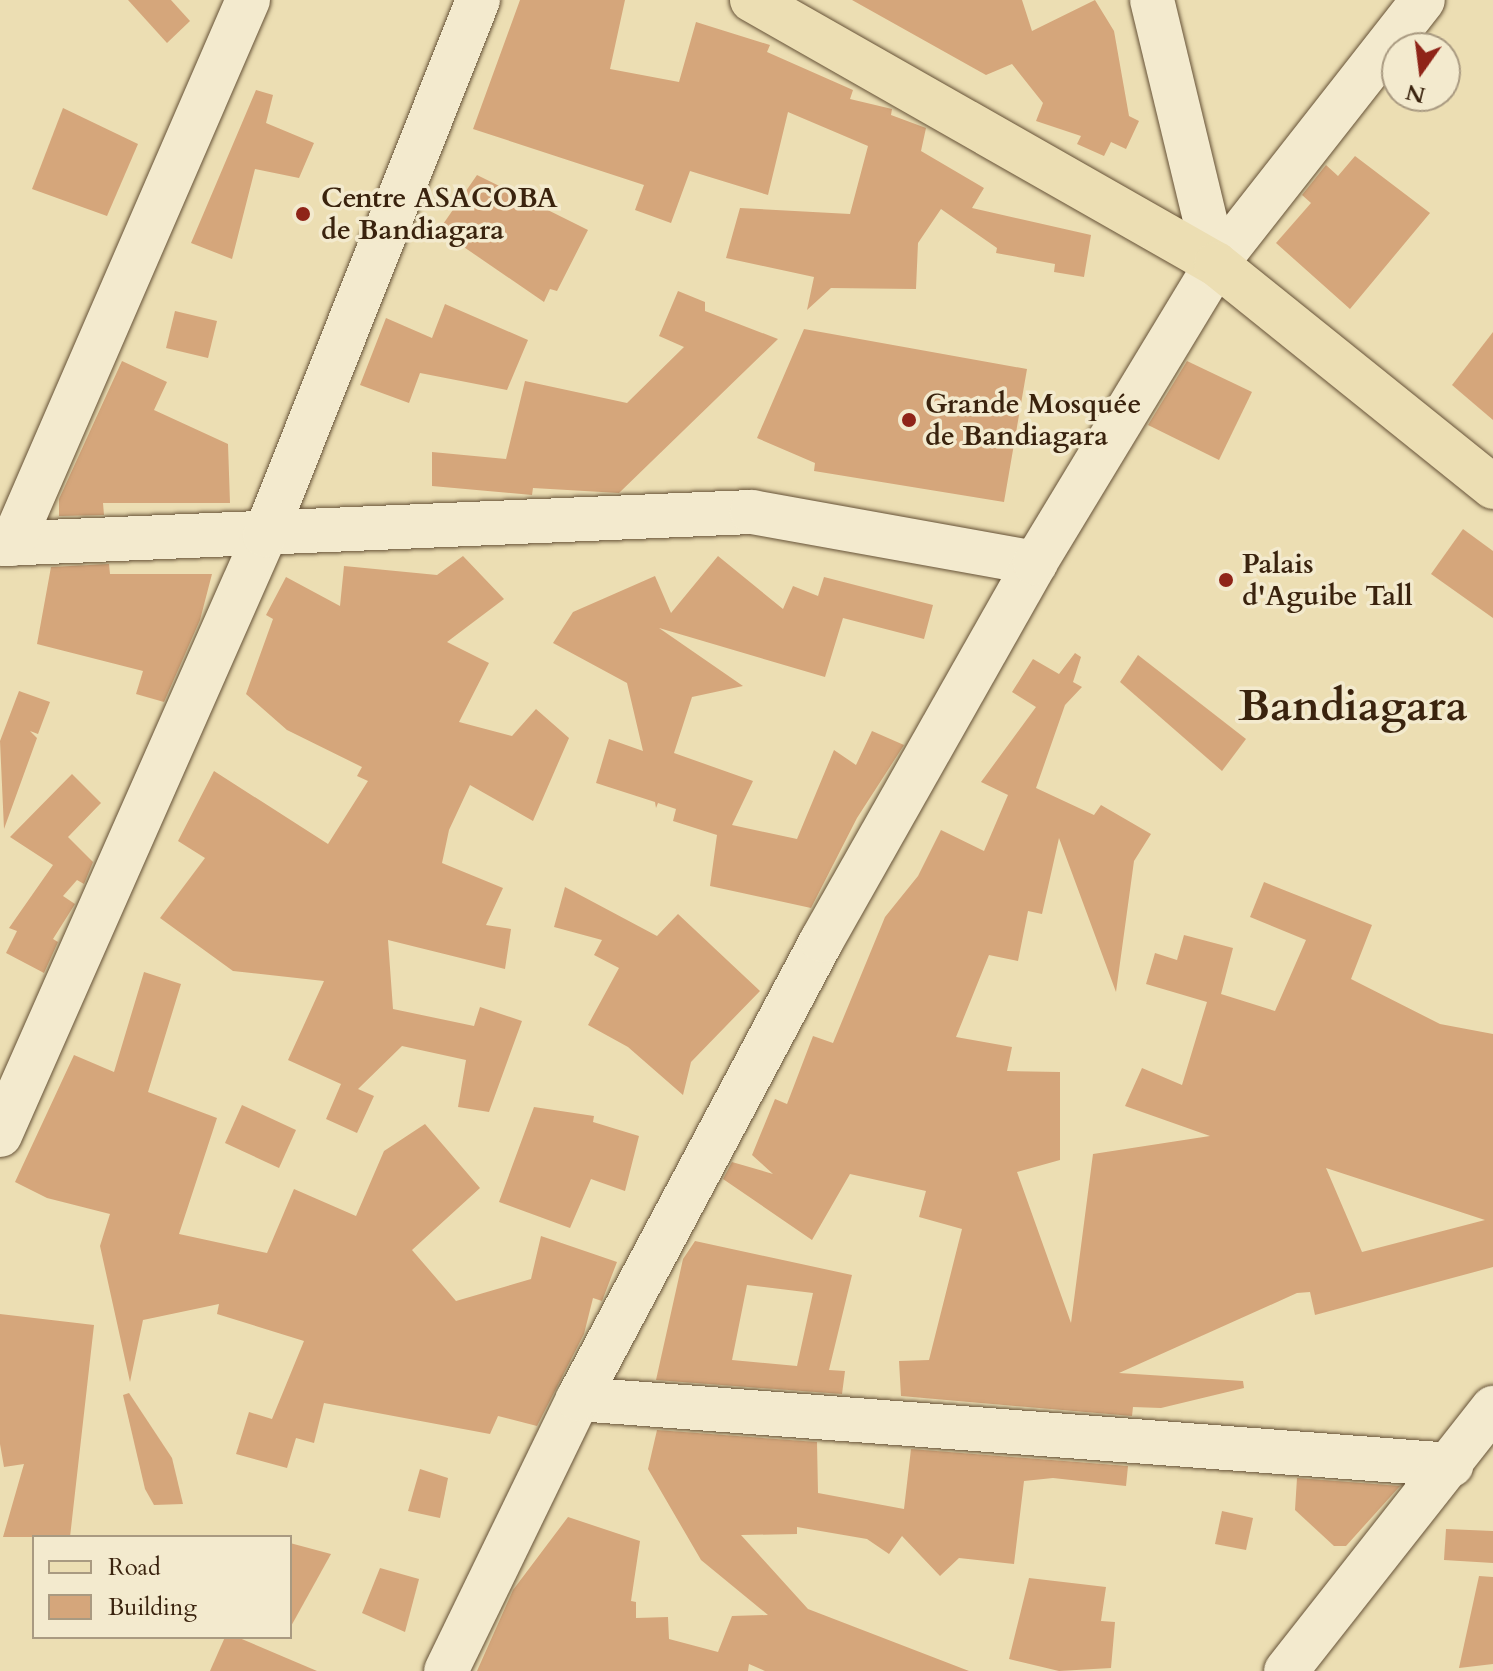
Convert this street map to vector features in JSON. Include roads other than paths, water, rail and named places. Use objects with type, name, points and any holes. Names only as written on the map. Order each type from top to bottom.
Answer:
[{"type":"main road","points":[[752,0],[1216,264],[1493,487]]},
{"type":"street","points":[[248,0],[6,544],[752,512],[1035,563]]},
{"type":"street","points":[[0,1135],[265,535],[478,0]]},
{"type":"street","points":[[1152,0],[1216,264]]},
{"type":"street","points":[[446,1671],[578,1399],[822,940],[1035,563],[1216,264],[1423,0]]},
{"type":"street","points":[[578,1399],[1452,1465]]},
{"type":"street","points":[[1286,1671],[1452,1465],[1493,1408]]},
{"type":"place","name":"Centre ASACOBA de Bandiagara","points":[[303,214]]},
{"type":"place","name":"Grande Mosquée de Bandiagara","points":[[909,420]]},
{"type":"place","name":"Palais d'Aguibe Tall","points":[[1226,580]]},
{"type":"district","name":"Bandiagara","points":[[1353,706]]}]
